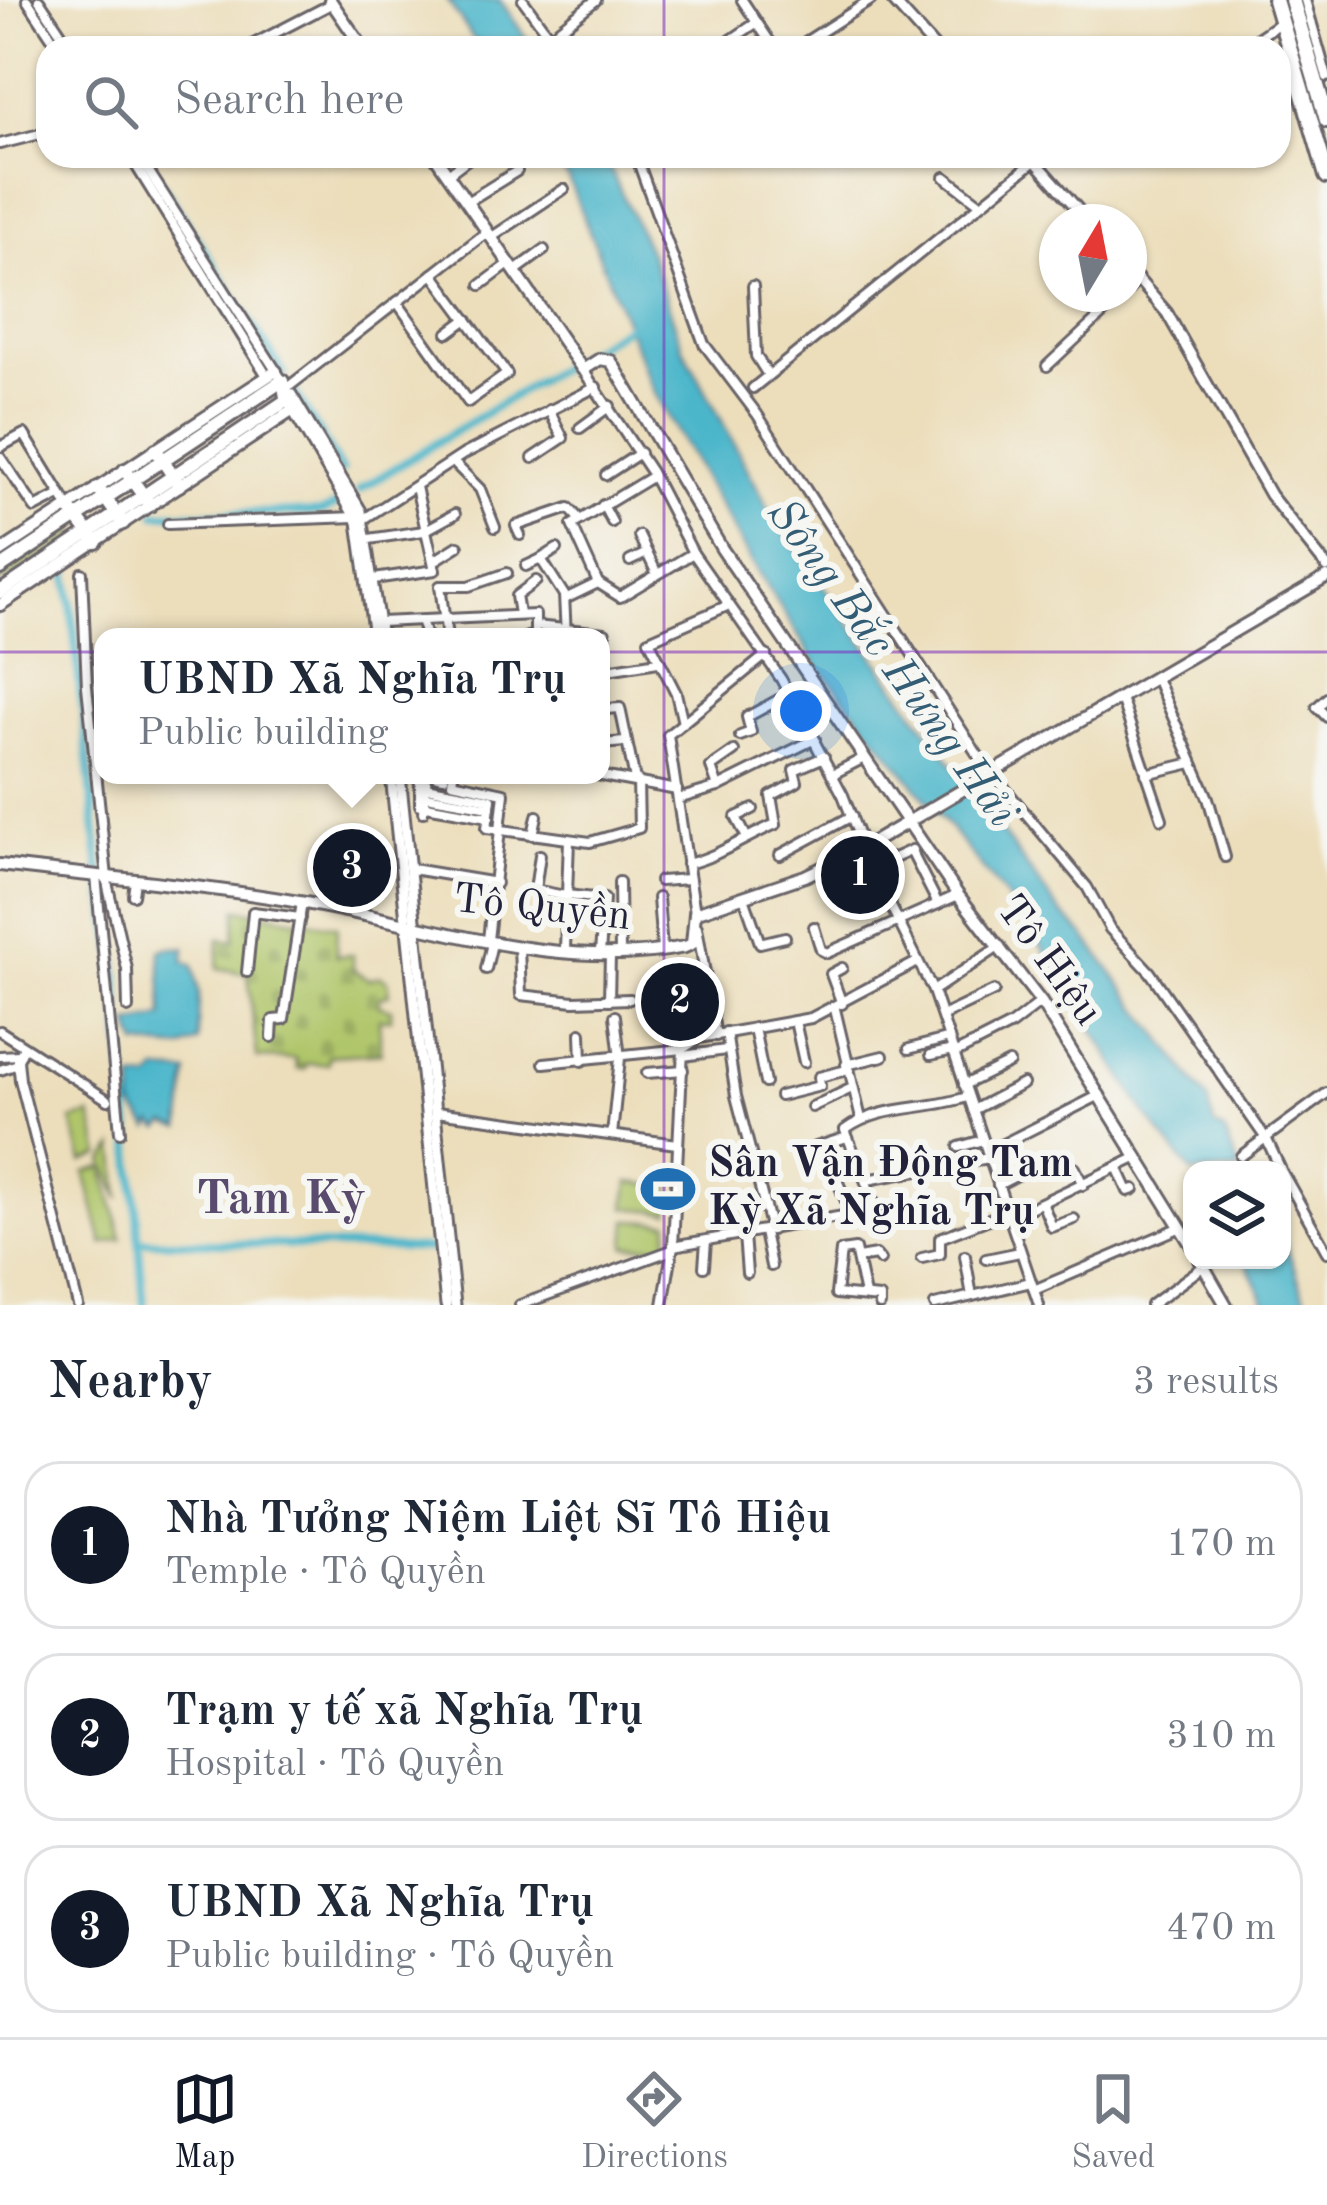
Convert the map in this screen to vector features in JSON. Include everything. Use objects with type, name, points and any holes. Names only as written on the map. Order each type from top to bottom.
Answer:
[{"type":"highway","points":[[1275,0],[1285,36]]},
{"type":"highway","points":[[1292,0],[1327,120]]},
{"type":"highway","points":[[1291,55],[1327,176]]},
{"type":"main road","points":[[331,2],[355,36]]},
{"type":"main road","points":[[444,168],[582,368]]},
{"type":"main road","name":"Tô Hiệu","points":[[582,368],[600,359],[611,361],[722,549],[862,759],[912,818],[958,895],[1041,1002],[1183,1231]]},
{"type":"main road","points":[[0,552],[31,528],[282,388]]},
{"type":"main road","points":[[0,592],[176,480],[282,388]]},
{"type":"main road","points":[[159,455],[176,480]]},
{"type":"main road","points":[[129,475],[147,500]]},
{"type":"main road","points":[[101,493],[120,519]]},
{"type":"main road","points":[[68,507],[92,537]]},
{"type":"main road","points":[[0,568],[68,507]]},
{"type":"main road","points":[[0,605],[92,537]]},
{"type":"main road","points":[[696,944],[696,920],[865,847],[1327,577]]},
{"type":"main road","name":"Tô Quyền","points":[[0,866],[302,902],[519,947],[610,955],[696,944]]},
{"type":"main road","points":[[1205,1269],[1226,1305]]},
{"type":"street","points":[[27,0],[51,36]]},
{"type":"street","points":[[39,0],[63,36]]},
{"type":"street","points":[[523,0],[549,36]]},
{"type":"street","points":[[558,30],[596,0]]},
{"type":"street","points":[[742,0],[766,36]]},
{"type":"street","points":[[815,36],[871,0]]},
{"type":"street","points":[[892,0],[924,36]]},
{"type":"street","points":[[1306,0],[1327,76]]},
{"type":"street","points":[[268,36],[331,2]]},
{"type":"street","points":[[1261,36],[1281,22]]},
{"type":"street","points":[[737,36],[756,23]]},
{"type":"street","points":[[0,144],[36,135]]},
{"type":"street","points":[[138,168],[282,388],[359,519],[376,623]]},
{"type":"street","points":[[146,168],[369,539],[376,628]]},
{"type":"street","points":[[448,174],[456,168]]},
{"type":"street","points":[[640,168],[661,235],[714,363],[757,414],[991,773],[1088,887],[1110,929],[1150,972],[1267,1140],[1276,1161]]},
{"type":"street","points":[[753,388],[1021,168]]},
{"type":"street","points":[[1044,168],[1074,204]]},
{"type":"street","points":[[467,202],[510,181],[517,171]]},
{"type":"street","points":[[945,177],[978,202]]},
{"type":"street","points":[[282,388],[490,234],[563,189]]},
{"type":"street","points":[[482,285],[544,250]]},
{"type":"street","points":[[398,302],[468,402],[507,374],[434,274]]},
{"type":"street","points":[[753,286],[756,356],[768,375]]},
{"type":"street","points":[[1147,291],[1166,313],[1270,495],[1327,567]]},
{"type":"street","points":[[1047,367],[1104,312]]},
{"type":"street","points":[[448,333],[466,319]]},
{"type":"street","points":[[582,368],[640,453],[693,553],[766,656],[833,774],[942,1016],[1039,1305]]},
{"type":"street","points":[[168,524],[359,519],[452,462],[596,387]]},
{"type":"street","points":[[580,428],[610,406]]},
{"type":"street","points":[[533,458],[563,438],[549,410]]},
{"type":"street","points":[[0,447],[24,434],[68,507],[34,508],[0,457]]},
{"type":"street","points":[[605,475],[640,453]]},
{"type":"street","points":[[452,462],[480,489],[495,527]]},
{"type":"street","points":[[653,476],[572,524],[598,583],[617,598],[693,553]]},
{"type":"street","points":[[416,488],[445,628]]},
{"type":"street","points":[[603,505],[613,521]]},
{"type":"street","points":[[520,535],[516,526],[569,508],[580,520]]},
{"type":"street","points":[[369,539],[428,529],[455,514]]},
{"type":"street","points":[[639,536],[657,574]]},
{"type":"street","points":[[374,579],[434,566],[458,546]]},
{"type":"street","points":[[526,566],[557,549]]},
{"type":"street","points":[[630,562],[646,553]]},
{"type":"street","points":[[541,559],[565,599],[566,628]]},
{"type":"street","points":[[82,573],[96,874],[120,1132]]},
{"type":"street","points":[[440,586],[469,586],[506,573]]},
{"type":"street","points":[[520,614],[516,596],[536,581]]},
{"type":"street","points":[[565,599],[598,583]]},
{"type":"street","points":[[682,723],[672,684],[650,640],[729,605]]},
{"type":"street","points":[[376,623],[520,614],[535,615],[536,626],[548,628]]},
{"type":"street","points":[[422,623],[423,628]]},
{"type":"street","points":[[696,920],[668,735],[766,656]]},
{"type":"street","points":[[610,670],[658,662]]},
{"type":"street","points":[[1156,678],[1215,814],[1225,857]]},
{"type":"street","points":[[740,736],[751,732],[747,716],[789,694]]},
{"type":"street","points":[[1121,698],[1162,819]]},
{"type":"street","points":[[1327,698],[1317,706],[1327,717]]},
{"type":"street","points":[[441,793],[478,806],[491,799],[487,828],[501,832],[590,842],[636,831],[641,821],[636,781],[620,703],[610,708]]},
{"type":"street","points":[[610,777],[678,795],[718,787],[815,739]]},
{"type":"street","points":[[610,743],[625,742]]},
{"type":"street","points":[[718,787],[711,767],[734,751]]},
{"type":"street","points":[[687,864],[721,854],[746,836],[778,823],[771,796],[802,781],[794,770],[824,758]]},
{"type":"street","points":[[833,774],[862,759]]},
{"type":"street","points":[[1146,774],[1192,763]]},
{"type":"street","points":[[393,784],[414,927],[446,1305]]},
{"type":"street","points":[[382,920],[398,910],[407,870],[401,784]]},
{"type":"street","points":[[486,969],[506,784]]},
{"type":"street","points":[[441,793],[504,792]]},
{"type":"street","points":[[441,793],[489,812]]},
{"type":"street","points":[[746,836],[736,817],[753,809]]},
{"type":"street","points":[[533,835],[537,816]]},
{"type":"street","points":[[780,855],[852,816]]},
{"type":"street","points":[[565,949],[569,840]]},
{"type":"street","points":[[872,868],[925,844]]},
{"type":"street","points":[[911,850],[938,904]]},
{"type":"street","points":[[540,855],[534,892],[604,899],[609,1000]]},
{"type":"street","points":[[175,886],[176,870]]},
{"type":"street","points":[[407,870],[496,884]]},
{"type":"street","points":[[192,888],[194,871]]},
{"type":"street","points":[[96,874],[127,969],[128,1008]]},
{"type":"street","points":[[239,894],[241,877]]},
{"type":"street","points":[[660,881],[689,879]]},
{"type":"street","points":[[133,895],[135,881]]},
{"type":"street","points":[[610,955],[625,934],[619,882]]},
{"type":"street","points":[[403,890],[414,927]]},
{"type":"street","points":[[814,927],[820,950],[827,952],[958,895]]},
{"type":"street","points":[[744,897],[760,944],[784,937]]},
{"type":"street","points":[[658,898],[662,951]]},
{"type":"street","points":[[272,1037],[274,1018],[284,1019],[302,902]]},
{"type":"street","points":[[247,972],[253,913],[300,919]]},
{"type":"street","points":[[696,944],[768,1231],[771,1266]]},
{"type":"street","points":[[932,991],[1000,946]]},
{"type":"street","points":[[519,947],[521,995],[630,999]]},
{"type":"street","points":[[663,1305],[672,1248],[683,1052],[693,1040],[795,1022],[838,1006],[917,962]]},
{"type":"street","points":[[842,968],[831,974],[846,1067],[861,1119]]},
{"type":"street","points":[[942,1016],[994,991]]},
{"type":"street","points":[[931,1055],[953,1052],[1011,1025],[1041,1002]]},
{"type":"street","points":[[612,1135],[620,1058],[616,1016]]},
{"type":"street","points":[[795,1022],[805,1062]]},
{"type":"street","points":[[754,1028],[765,1083]]},
{"type":"street","points":[[0,1031],[22,1054],[108,1100]]},
{"type":"street","points":[[581,1033],[582,1061]]},
{"type":"street","points":[[909,1049],[949,1038]]},
{"type":"street","points":[[0,1070],[33,1039]]},
{"type":"street","points":[[544,1064],[725,1047]]},
{"type":"street","points":[[0,1056],[22,1054]]},
{"type":"street","points":[[22,1054],[77,1305]]},
{"type":"street","points":[[780,1096],[820,1086],[819,1078],[883,1056]]},
{"type":"street","points":[[964,1085],[1009,1063]]},
{"type":"street","points":[[647,1073],[683,1070]]},
{"type":"street","points":[[973,1110],[1023,1084]]},
{"type":"street","points":[[812,1107],[852,1088]]},
{"type":"street","points":[[1241,1156],[1327,1093]]},
{"type":"street","points":[[867,1180],[988,1155],[1102,1094]]},
{"type":"street","points":[[520,1305],[672,1248],[877,1210],[844,1138],[845,1130],[861,1119],[968,1096]]},
{"type":"street","points":[[431,1112],[676,1144]]},
{"type":"street","points":[[431,1112],[455,1305]]},
{"type":"street","points":[[801,1152],[844,1138]]},
{"type":"street","points":[[958,1147],[983,1140]]},
{"type":"street","points":[[821,1145],[851,1215]]},
{"type":"street","points":[[922,1258],[940,1254],[940,1238],[1043,1205],[1139,1156]]},
{"type":"street","points":[[998,1184],[1033,1166]]},
{"type":"street","points":[[1076,1168],[1083,1185]]},
{"type":"street","points":[[1118,1168],[1128,1191],[1134,1189]]},
{"type":"street","points":[[1291,1189],[1327,1252]]},
{"type":"street","points":[[1043,1205],[1052,1227],[1074,1219]]},
{"type":"street","points":[[935,1305],[1032,1286],[1180,1226]]},
{"type":"street","points":[[743,1235],[747,1273]]},
{"type":"street","points":[[704,1267],[706,1241]]},
{"type":"street","points":[[866,1295],[855,1249],[841,1251],[836,1294],[880,1298],[880,1305]]},
{"type":"street","points":[[986,1258],[1021,1252]]},
{"type":"street","points":[[858,1258],[876,1255],[880,1260]]},
{"type":"street","points":[[964,1256],[972,1296]]},
{"type":"street","points":[[1151,1305],[1195,1269]]},
{"type":"green space","points":[[72,527],[77,533],[0,584],[0,576]]},
{"type":"green space","points":[[237,909],[337,926],[336,956],[353,955],[353,969],[368,979],[381,976],[388,981],[390,994],[380,997],[379,1005],[391,1009],[391,1019],[379,1019],[381,1053],[329,1056],[328,1064],[306,1064],[305,1069],[297,1069],[296,1059],[257,1058],[248,974],[218,968],[219,939],[234,941]]},
{"type":"green space","points":[[91,1115],[101,1155],[83,1162],[72,1120]]},
{"type":"green space","points":[[115,1147],[120,1199],[104,1161]]},
{"type":"green space","points":[[103,1167],[122,1239],[103,1244],[85,1172]]},
{"type":"green space","points":[[629,1182],[671,1187],[670,1212],[626,1208]]},
{"type":"green space","points":[[628,1220],[669,1222],[667,1246],[626,1246]]},
{"type":"water","points":[[447,0],[500,0],[525,36],[472,36]]},
{"type":"water","name":"Sông Bắc Hưng Hải","points":[[561,168],[610,168],[650,253],[683,348],[774,519],[1057,908],[1084,935],[1208,1100],[1214,1125],[1224,1131],[1236,1161],[1183,1162],[1147,1116],[1027,923],[815,662],[653,390]]},
{"type":"water","points":[[185,948],[184,961],[193,966],[199,992],[198,1042],[181,1049],[138,1045],[130,1024],[163,1017],[160,951]]},
{"type":"water","points":[[158,1071],[188,1073],[181,1128],[166,1124],[160,1129],[153,1123],[150,1129],[133,1107],[134,1080],[151,1079]]},
{"type":"water","points":[[1291,1259],[1308,1305],[1267,1305],[1249,1269],[1291,1269]]},
{"type":"waterway","points":[[152,168],[284,374]]},
{"type":"waterway","points":[[359,490],[635,322]]},
{"type":"waterway","points":[[293,389],[342,471]]},
{"type":"waterway","points":[[156,514],[322,512],[343,502]]},
{"type":"waterway","points":[[67,567],[100,871]]},
{"type":"waterway","points":[[103,886],[116,960],[144,1305]]},
{"type":"waterway","points":[[139,1241],[435,1249]]},
{"type":"place","name":"UBND Xã Nghĩa Trụ","points":[[352,868]]},
{"type":"place","name":"Nhà Tưởng Niệm Liệt Sĩ Tô Hiệu","points":[[860,875]]},
{"type":"place","name":"Trạm y tế xã Nghĩa Trụ","points":[[680,1002]]},
{"type":"place","name":"Sân Vận Động Tam Kỳ Xã Nghĩa Trụ","points":[[668,1189]]},
{"type":"district","name":"Tam Kỳ","points":[[281,1200]]}]
